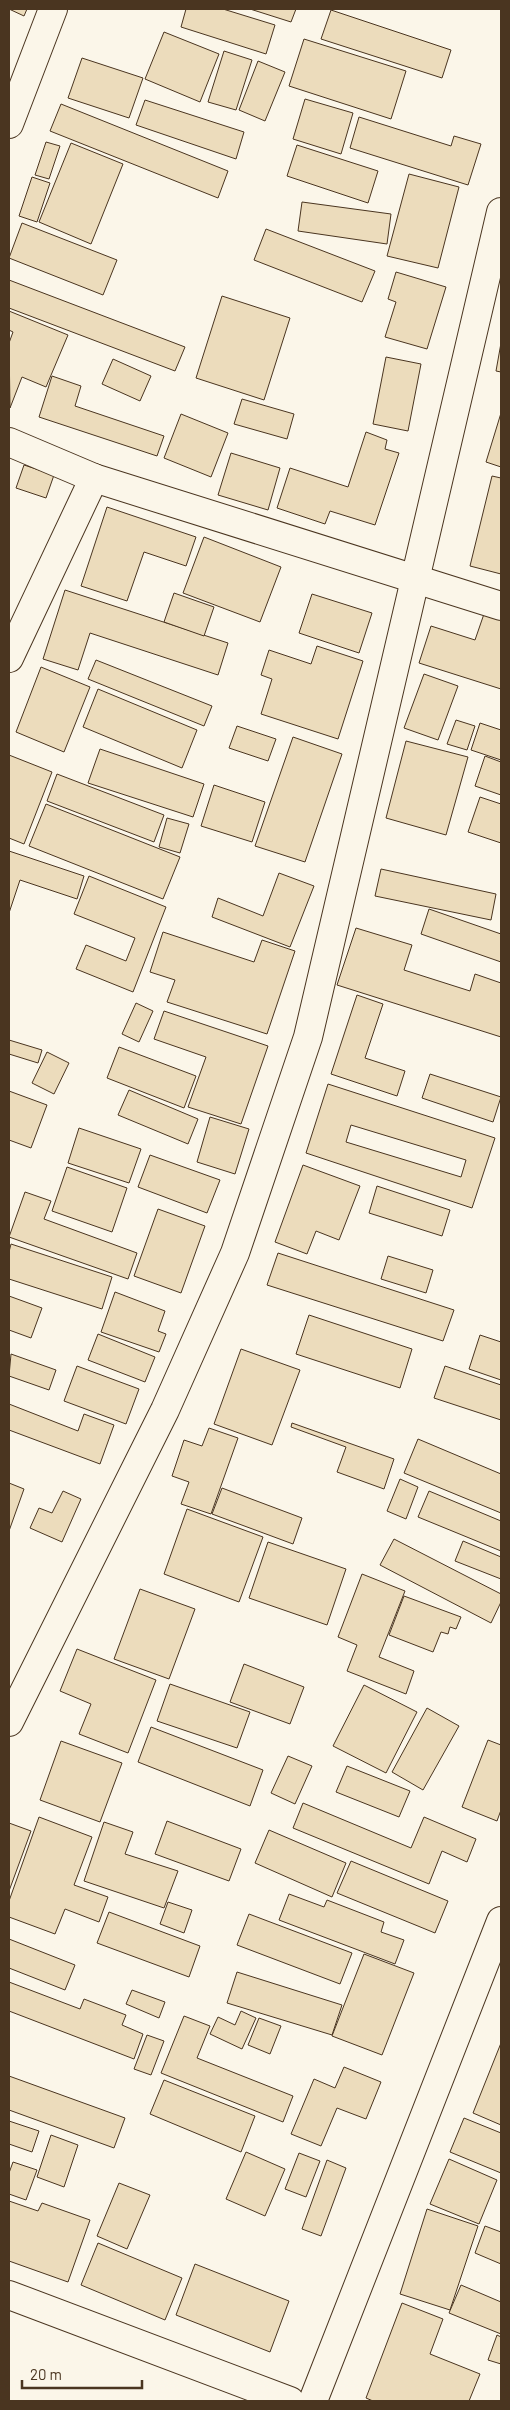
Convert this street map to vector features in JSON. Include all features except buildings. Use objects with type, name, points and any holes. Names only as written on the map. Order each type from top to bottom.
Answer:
[{"type":"main road","points":[[9,124],[53,9]]},
{"type":"main road","points":[[9,1722],[165,1410],[235,1253],[308,1037],[501,212]]},
{"type":"main road","points":[[9,442],[94,478],[501,606]]},
{"type":"main road","points":[[9,658],[94,478]]},
{"type":"main road","points":[[313,2401],[501,1921]]},
{"type":"main road","points":[[9,2295],[290,2401]]}]
